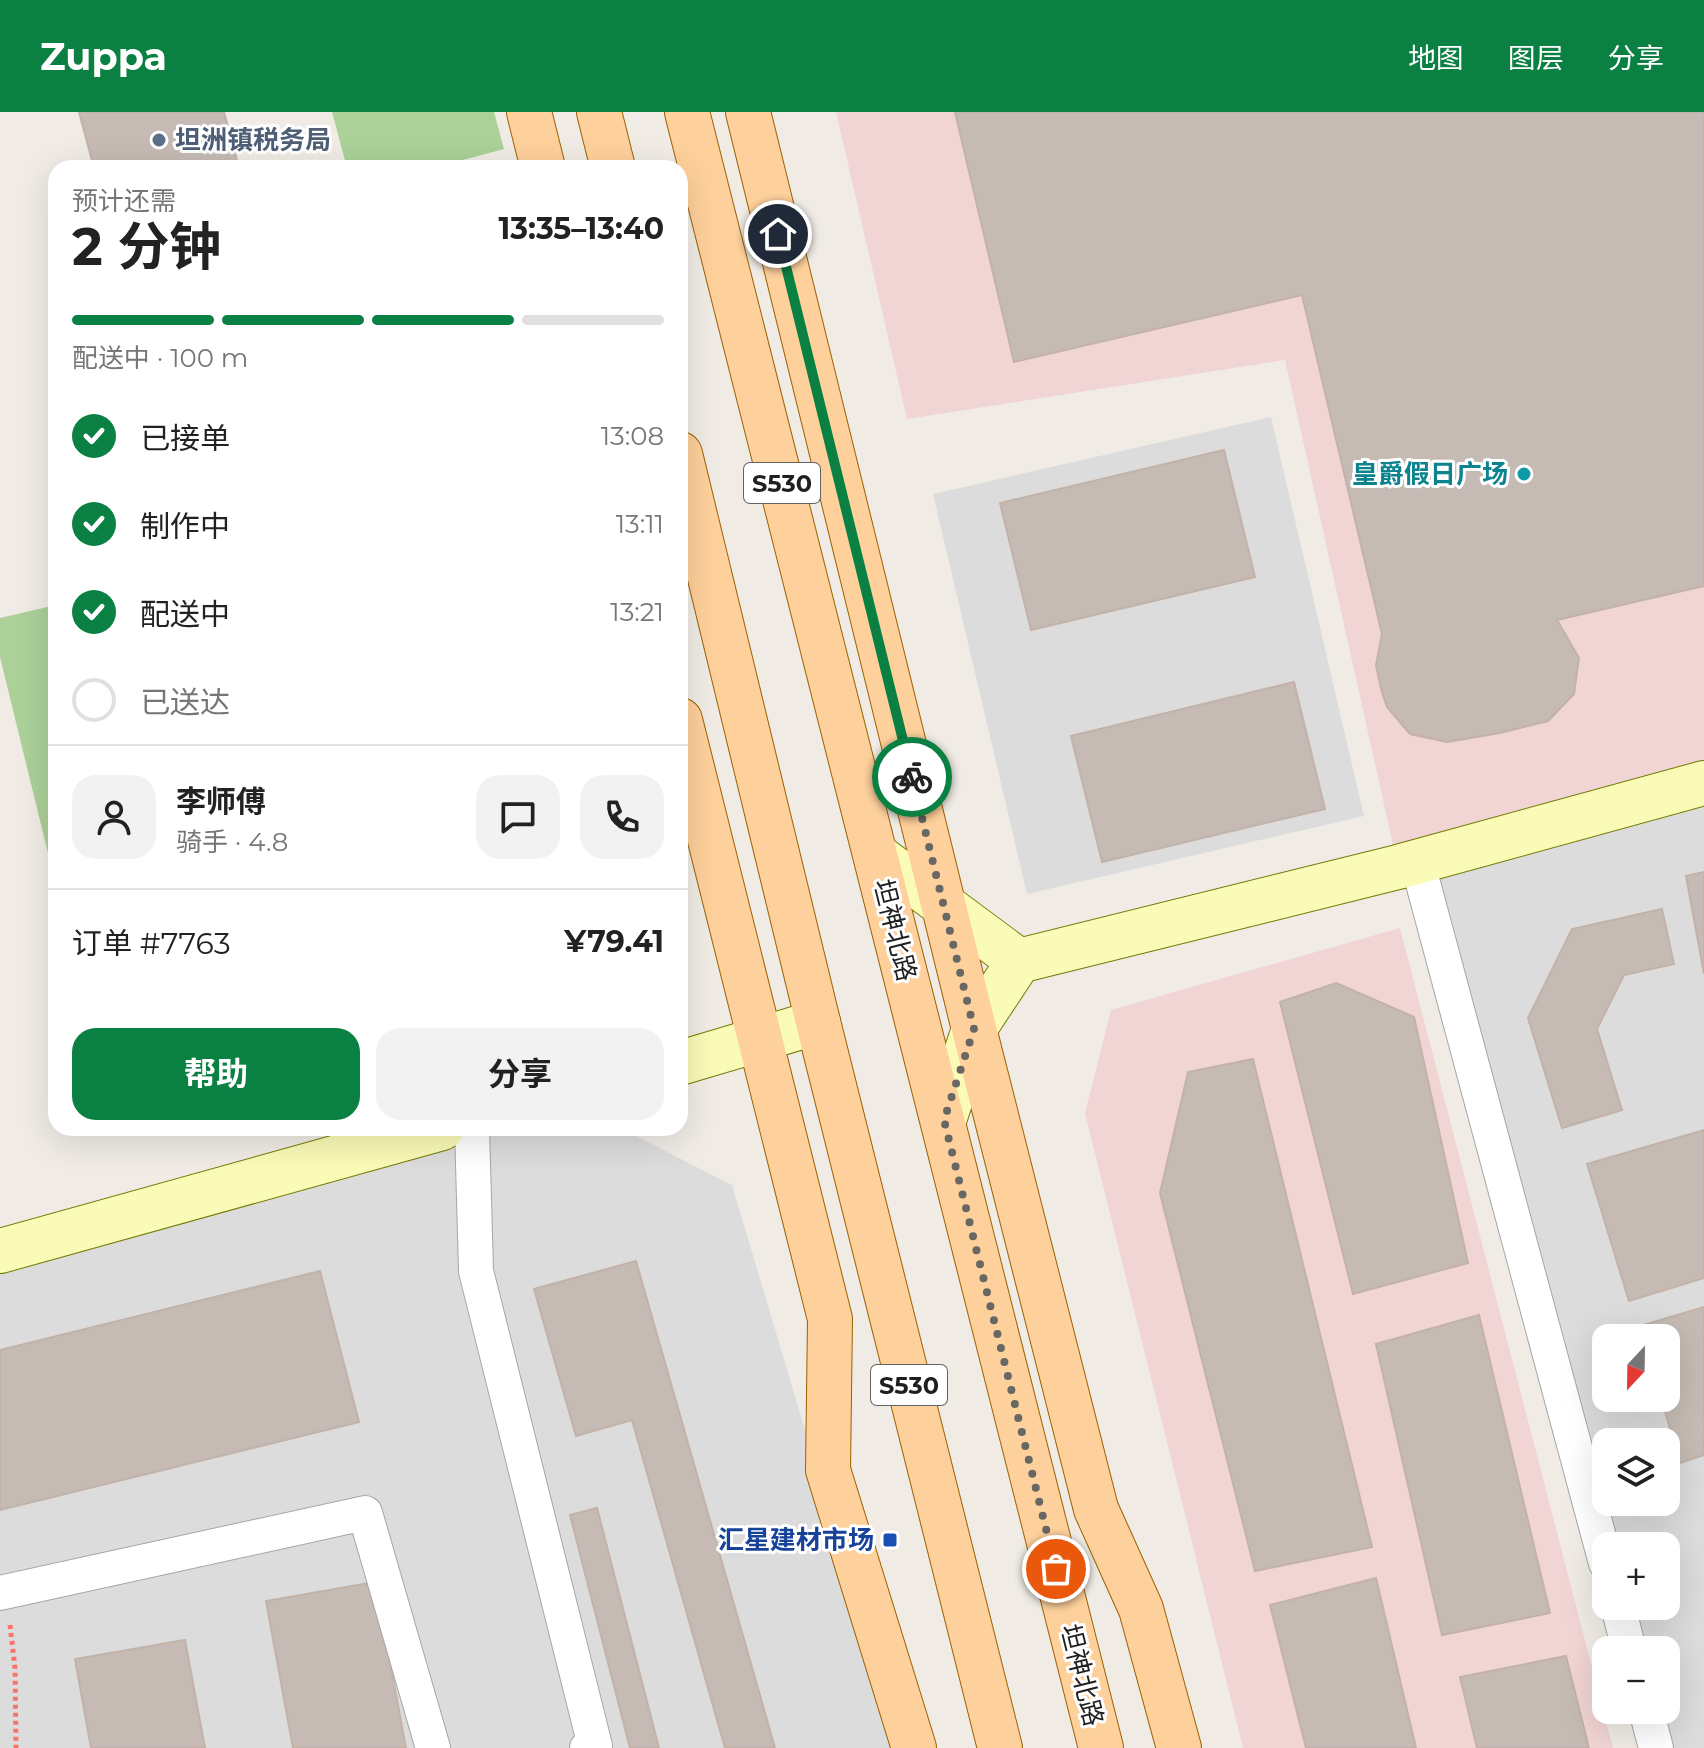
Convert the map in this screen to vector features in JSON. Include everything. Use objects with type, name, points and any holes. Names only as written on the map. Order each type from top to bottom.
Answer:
[{"type":"main road","points":[[529,112],[541,160]]},
{"type":"main road","points":[[599,112],[611,160]]},
{"type":"main road","name":"坦神北路","points":[[687,112],[1101,1748]]},
{"type":"main road","points":[[748,112],[1096,1509],[1141,1609],[1179,1748]]},
{"type":"main road","name":"S530","points":[[688,487],[1000,1748]]},
{"type":"main road","points":[[688,752],[830,1319],[828,1470],[914,1748]]},
{"type":"street","points":[[944,1120],[974,1029],[1019,961],[1417,861],[1704,783]]},
{"type":"street","points":[[876,855],[1019,961]]},
{"type":"street","points":[[1417,861],[1598,1532]]},
{"type":"street","points":[[688,1061],[818,1022]]},
{"type":"street","points":[[0,1251],[413,1136]]},
{"type":"street","points":[[472,1136],[475,1262],[491,1287],[598,1748]]},
{"type":"street","points":[[3,1592],[365,1513],[433,1748]]},
{"type":"street","points":[[1650,1724],[1656,1748]]},
{"type":"path","points":[[3,1592],[15,1668],[16,1748]]},
{"type":"shaded area","name":"皇爵假日广场","points":[[836,112],[1704,112],[1704,783],[1398,867],[1285,360],[907,419]]},
{"type":"shaded area","points":[[1271,417],[1364,816],[1027,894],[933,494]]},
{"type":"shaded area","points":[[1704,783],[1704,1748],[1656,1748],[1650,1724],[1680,1724],[1680,1636],[1626,1636],[1622,1620],[1680,1620],[1680,1532],[1602,1532],[1598,1516],[1680,1516],[1680,1428],[1592,1428],[1592,1495],[1417,861]]},
{"type":"shaded area","points":[[1400,928],[1592,1667],[1592,1724],[1607,1724],[1613,1748],[1243,1748],[1085,1113],[1111,1010]]},
{"type":"shaded area","points":[[415,1136],[636,1136],[732,1185],[900,1748],[0,1748],[0,1252]]},
{"type":"green space","points":[[332,112],[494,112],[504,149],[463,160],[345,160]]},
{"type":"green space","points":[[48,607],[48,853],[0,657],[0,618]]},
{"type":"building","name":"坦洲镇税务局","points":[[79,112],[224,112],[237,160],[92,160]]},
{"type":"building","name":"皇爵假日广场","points":[[955,112],[1704,112],[1704,586],[1557,620],[1579,658],[1574,694],[1548,721],[1447,742],[1410,734],[1387,707],[1381,689],[1376,665],[1382,634],[1302,295],[1014,362]]},
{"type":"building","points":[[1224,450],[1255,577],[1031,630],[1000,503]]},
{"type":"building","points":[[1294,682],[1325,809],[1102,862],[1071,736]]},
{"type":"building","points":[[1704,872],[1704,974],[1686,876]]},
{"type":"building","points":[[1662,909],[1674,964],[1624,975],[1597,1029],[1622,1110],[1562,1128],[1528,1018],[1572,929]]},
{"type":"building","points":[[1336,983],[1414,1017],[1468,1263],[1353,1294],[1280,1002]]},
{"type":"building","points":[[1253,1059],[1372,1547],[1255,1571],[1160,1193],[1188,1072]]},
{"type":"building","points":[[1704,1130],[1704,1278],[1629,1301],[1587,1164]]},
{"type":"building","points":[[636,1261],[775,1748],[725,1748],[632,1420],[576,1436],[534,1289]]},
{"type":"building","points":[[320,1271],[359,1422],[0,1510],[0,1350]]},
{"type":"building","points":[[1704,1307],[1704,1455],[1680,1463],[1680,1428],[1670,1428],[1665,1412],[1680,1412],[1680,1324],[1647,1324]]},
{"type":"building","points":[[1479,1315],[1550,1613],[1442,1635],[1376,1344]]},
{"type":"building","points":[[597,1508],[659,1748],[630,1748],[570,1515]]},
{"type":"building","points":[[1376,1578],[1416,1748],[1306,1748],[1270,1605]]},
{"type":"building","points":[[375,1582],[406,1748],[293,1748],[266,1601]]},
{"type":"building","points":[[185,1640],[205,1748],[91,1748],[75,1659]]},
{"type":"building","points":[[1566,1656],[1589,1748],[1477,1748],[1460,1677]]},
{"type":"way so far","points":[[912,777],[974,1029],[944,1120],[1056,1569]]},
{"type":"place","name":"坦洲镇税务局","points":[[159,140]]},
{"type":"place","name":"皇爵假日广场","points":[[1524,474]]},
{"type":"place","name":"汇星建材市场","points":[[890,1540]]},
{"type":"route","points":[[778,234],[912,777]]}]
